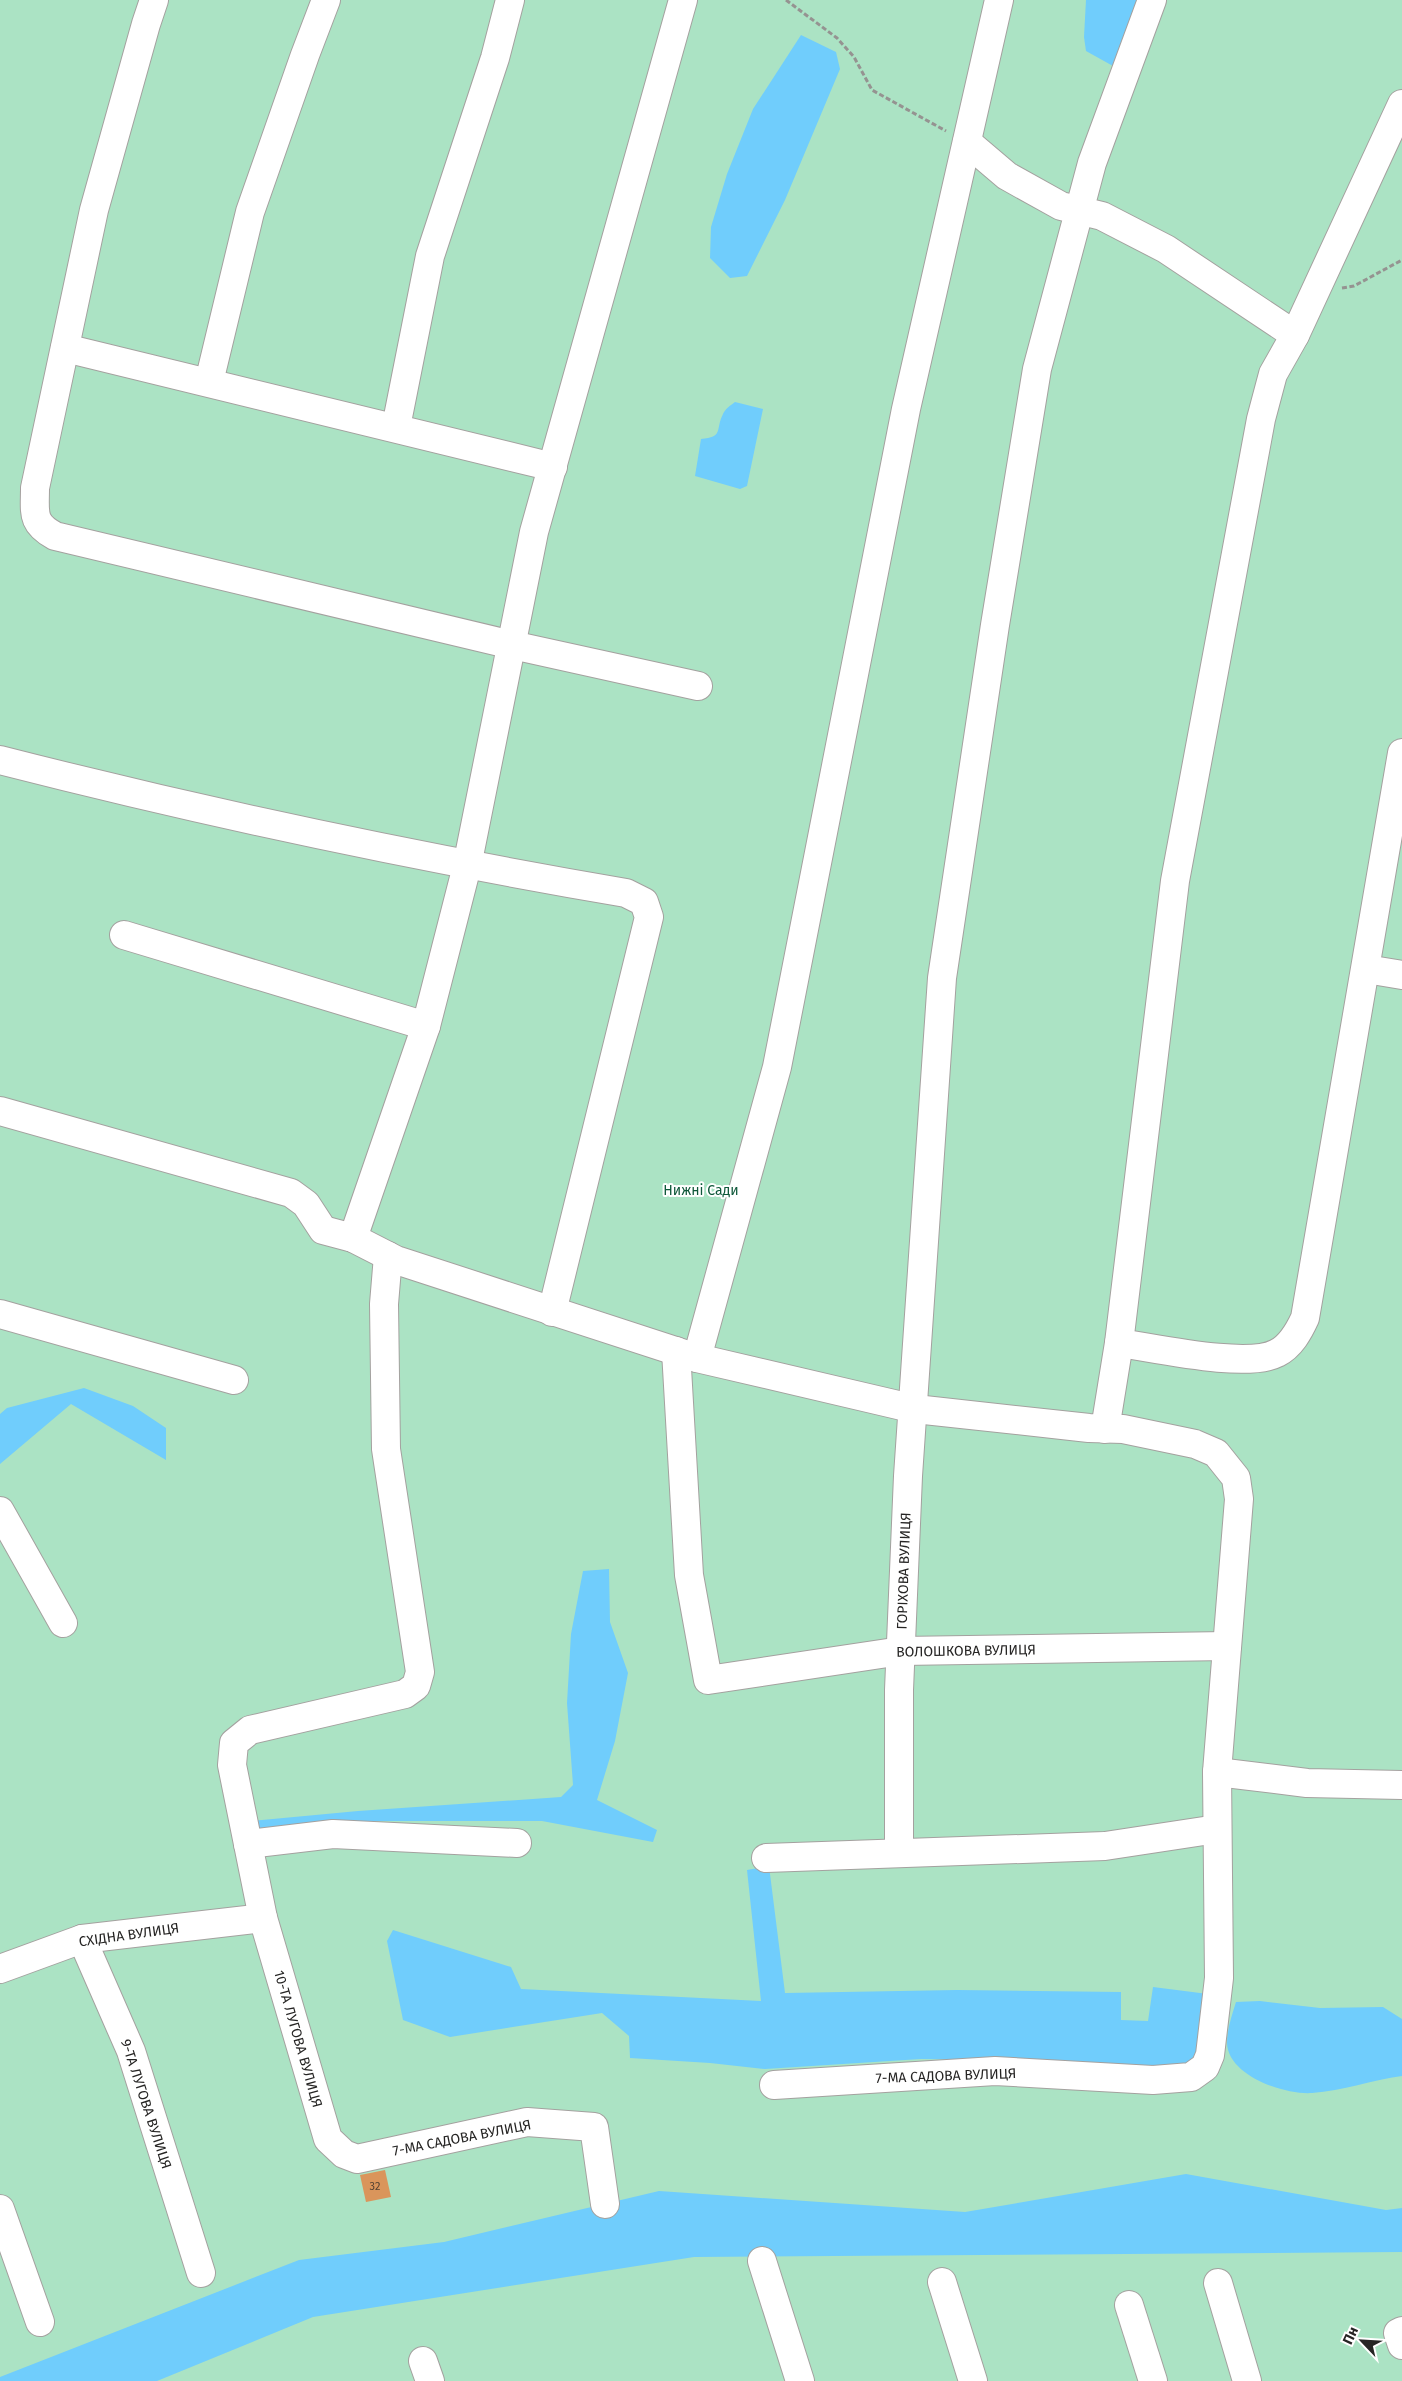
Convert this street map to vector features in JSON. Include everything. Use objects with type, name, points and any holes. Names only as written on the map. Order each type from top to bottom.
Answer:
[{"type":"street","points":[[154,0],[94,210],[35,488],[34,515],[44,530],[55,536],[512,645],[698,686]]},
{"type":"street","points":[[209,382],[250,212],[304,54],[326,0]]},
{"type":"street","points":[[396,427],[430,256],[496,58],[510,0]]},
{"type":"street","points":[[353,1238],[426,1026],[467,866],[534,532],[682,0]]},
{"type":"street","points":[[686,1354],[777,1066],[906,409],[999,0]]},
{"type":"street","name":"ГОРІХОВА ВУЛИЦЯ","points":[[898,1853],[901,1651],[908,1476],[942,978],[995,625],[1038,369],[1092,163],[1152,0]]},
{"type":"street","points":[[1105,1429],[1119,1344],[1175,881],[1261,419],[1273,374],[1295,335],[1402,104]]},
{"type":"street","points":[[967,142],[1007,176],[1061,206],[1080,209],[1102,216],[1166,249],[1295,335]]},
{"type":"street","points":[[65,348],[396,427],[553,467]]},
{"type":"street","points":[[1119,1344],[1252,1360],[1278,1353],[1297,1336],[1305,1318],[1366,969],[1397,815],[1402,753]]},
{"type":"street","points":[[0,760],[83,782],[467,866],[626,893],[644,902],[649,916],[552,1312]]},
{"type":"street","points":[[124,935],[426,1026]]},
{"type":"street","points":[[1366,969],[1402,975]]},
{"type":"street","points":[[0,1111],[291,1192],[306,1204],[323,1230],[353,1238],[388,1256],[552,1312],[686,1354],[914,1409],[1105,1429],[1123,1429],[1195,1444],[1216,1454],[1236,1478],[1239,1499],[1217,1772],[1217,1829],[1106,1846],[766,1858]]},
{"type":"street","name":"10-ТА ЛУГОВА ВУЛИЦЯ","points":[[344,2154],[328,2140],[263,1918],[232,1765],[234,1743],[250,1730],[404,1694],[416,1686],[420,1672],[386,1449],[384,1304],[388,1256]]},
{"type":"street","points":[[0,1314],[234,1380]]},
{"type":"street","name":"ВОЛОШКОВА ВУЛИЦЯ","points":[[686,1354],[689,1575],[708,1680],[901,1651],[1227,1646]]},
{"type":"street","points":[[0,1511],[63,1623]]},
{"type":"street","points":[[1217,1772],[1307,1784],[1402,1785]]},
{"type":"street","name":"7-МА САДОВА ВУЛИЦЯ","points":[[774,2085],[996,2071],[1153,2080],[1191,2077],[1205,2067],[1210,2054],[1219,1978],[1217,1829]]},
{"type":"street","points":[[248,1844],[333,1834],[518,1843]]},
{"type":"street","name":"СХІДНА ВУЛИЦЯ","points":[[0,1969],[82,1939],[263,1918]]},
{"type":"street","name":"9-ТА ЛУГОВА ВУЛИЦЯ","points":[[82,1939],[131,2051],[201,2273]]},
{"type":"street","name":"7-МА САДОВА ВУЛИЦЯ","points":[[344,2154],[357,2159],[527,2122],[594,2127],[604,2204]]},
{"type":"street","points":[[0,2209],[40,2322]]},
{"type":"street","points":[[762,2261],[800,2381]]},
{"type":"street","points":[[942,2282],[973,2381]]},
{"type":"street","points":[[1218,2283],[1247,2381]]},
{"type":"street","points":[[1129,2305],[1153,2381]]},
{"type":"street","points":[[1402,2331],[1398,2333],[1402,2345]]},
{"type":"path","points":[[786,0],[837,38],[854,57],[872,90],[967,142]]},
{"type":"path","points":[[1314,294],[1354,286],[1402,260]]},
{"type":"green space","name":"Нижні Сади","points":[[0,0],[1402,0],[1402,2381],[0,2381]]},
{"type":"water","points":[[1086,0],[1144,0],[1113,66],[1086,51],[1084,37]]},
{"type":"water","points":[[801,35],[836,52],[840,69],[785,200],[747,276],[730,278],[710,258],[711,227],[727,174],[753,109]]},
{"type":"water","points":[[735,402],[763,409],[747,486],[740,489],[695,476],[701,439],[713,436],[718,432],[724,412]]},
{"type":"water","points":[[84,1388],[133,1406],[166,1428],[166,1460],[71,1404],[0,1464],[0,1414],[7,1408]]},
{"type":"water","points":[[609,1569],[610,1622],[628,1673],[615,1741],[597,1800],[657,1830],[653,1842],[542,1821],[360,1821],[255,1830],[252,1821],[358,1811],[561,1797],[573,1785],[567,1703],[571,1634],[583,1571]]},
{"type":"water","points":[[769,1866],[785,1993],[957,1990],[1121,1992],[1121,2020],[1148,2021],[1153,1987],[1208,1994],[1199,2058],[1188,2067],[1162,2073],[1015,2060],[921,2059],[765,2069],[710,2063],[630,2058],[629,2036],[602,2013],[450,2037],[403,2020],[387,1941],[393,1930],[511,1967],[521,1989],[761,2001],[747,1870]]},
{"type":"water","points":[[1260,2001],[1320,2008],[1383,2007],[1402,2019],[1402,2076],[1312,2093],[1287,2091],[1260,2081],[1247,2074],[1237,2065],[1230,2055],[1227,2043],[1236,2002]]},
{"type":"water","points":[[1186,2174],[1386,2210],[1402,2208],[1402,2252],[694,2257],[313,2317],[157,2381],[0,2381],[0,2377],[299,2260],[444,2242],[659,2191],[965,2212]]},
{"type":"building","points":[[385,2170],[391,2197],[366,2202],[360,2175]]}]
